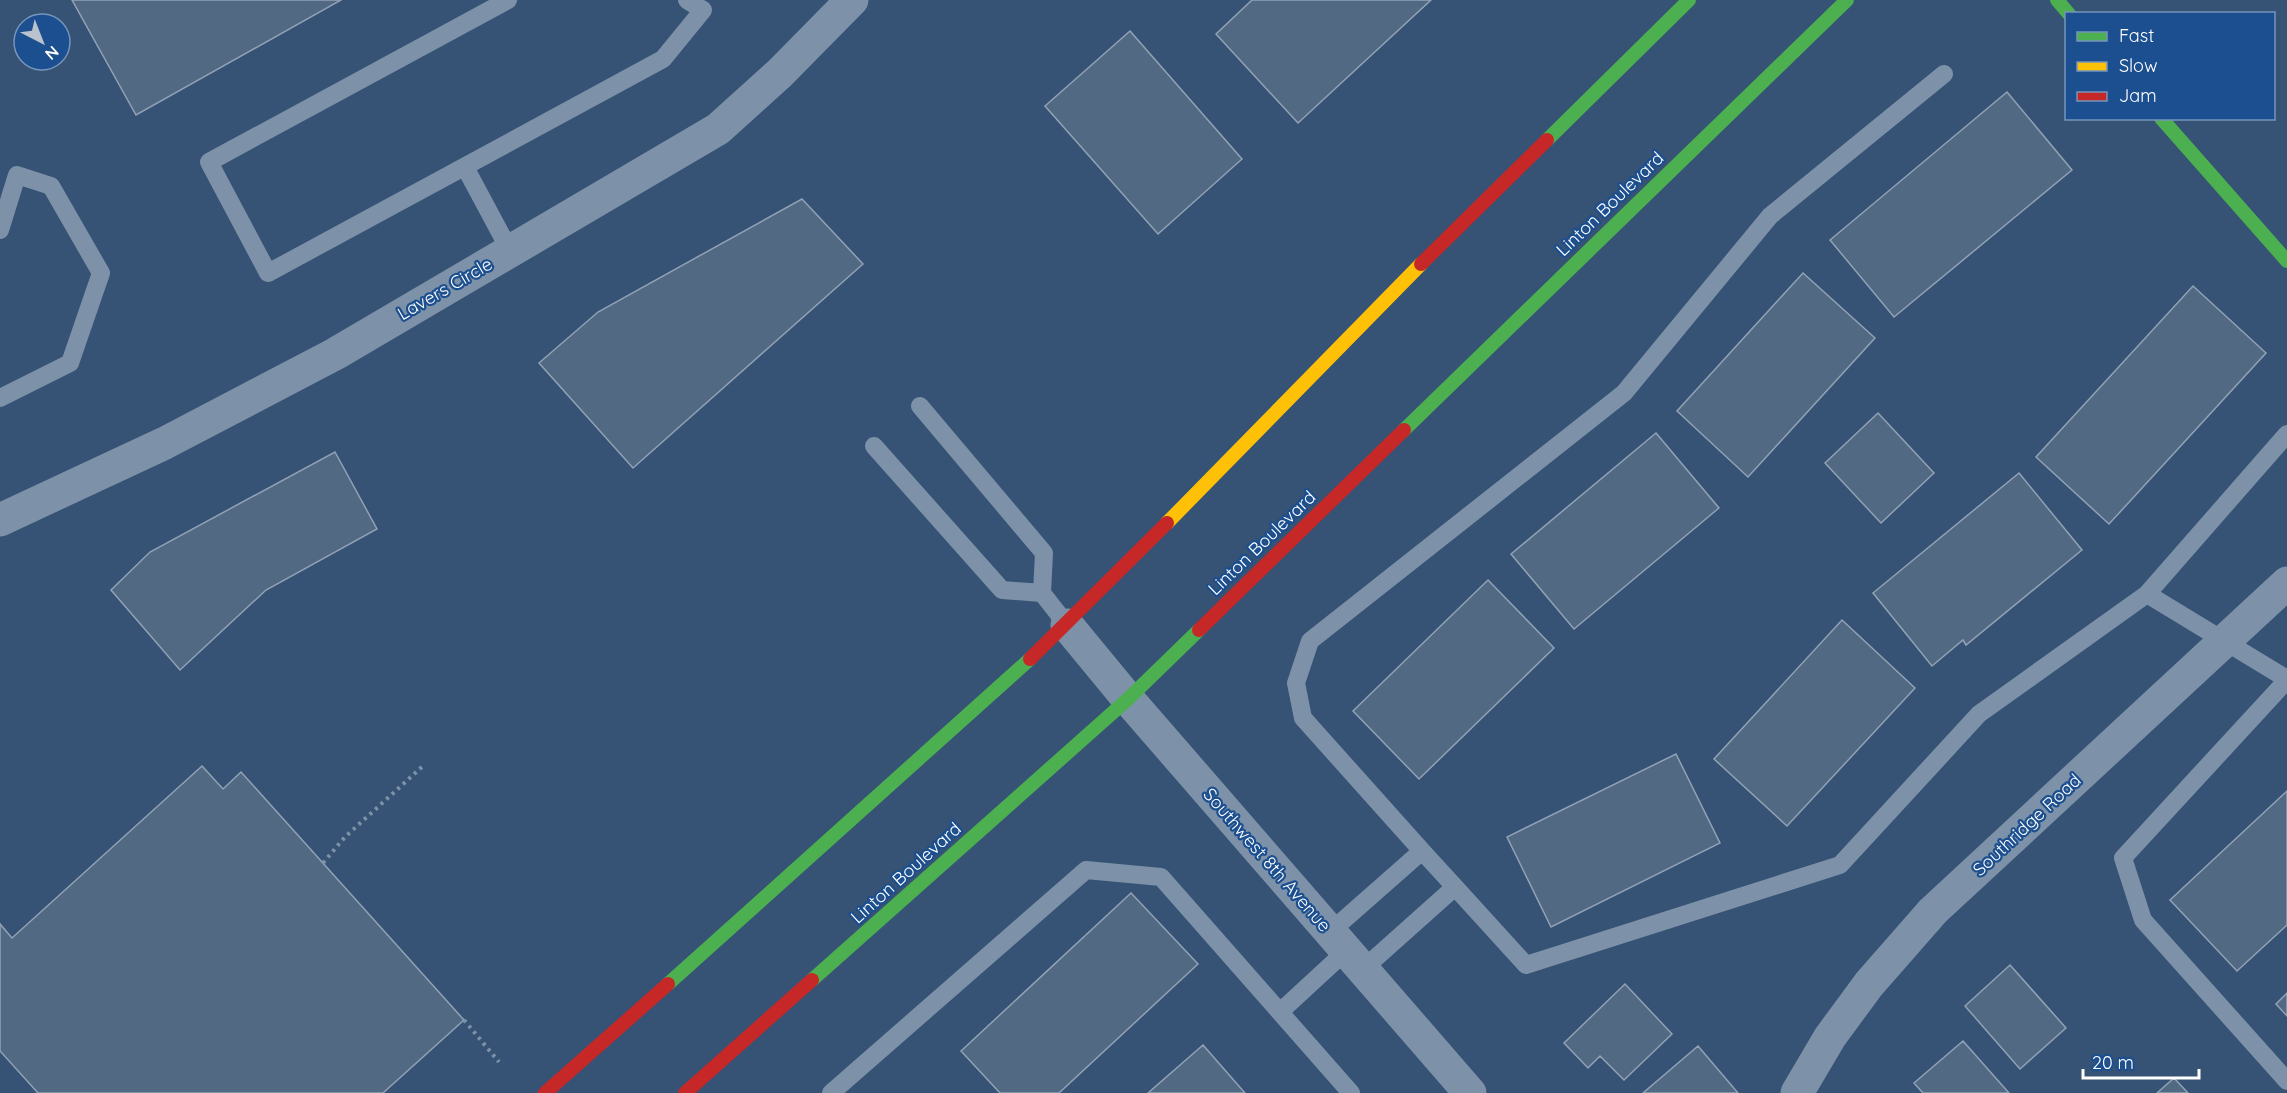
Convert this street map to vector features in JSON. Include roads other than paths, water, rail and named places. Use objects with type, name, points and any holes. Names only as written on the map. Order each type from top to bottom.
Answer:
[{"type":"main road","points":[[545,1093],[934,748],[1067,624],[1443,242],[1689,0]]},
{"type":"main road","name":"Linton Boulevard","points":[[685,1093],[1128,699],[1847,0]]},
{"type":"main road","points":[[2057,0],[2066,12]]},
{"type":"main road","points":[[2164,120],[2287,261]]},
{"type":"street","name":"Lavers Circle","points":[[0,520],[165,443],[292,376],[718,129],[780,73],[852,0]]},
{"type":"street","name":"Southridge Road","points":[[1797,1093],[1830,1036],[1869,984],[1933,911],[2287,583]]},
{"type":"street","name":"Southwest 8th Avenue","points":[[1067,624],[1128,699],[1470,1093]]},
{"type":"lane","points":[[508,0],[208,162],[268,273],[663,59],[703,10],[687,0]]},
{"type":"lane","points":[[1944,74],[1770,216],[1624,393],[1310,642],[1296,683],[1303,718],[1527,965],[1840,865],[1979,714],[2147,594],[2287,434]]},
{"type":"lane","points":[[465,166],[510,251]]},
{"type":"lane","points":[[0,230],[16,175],[51,186],[101,273],[70,363],[0,398]]},
{"type":"lane","points":[[920,406],[1044,553],[1042,593],[1067,624]]},
{"type":"lane","points":[[874,446],[1002,590],[1042,593]]},
{"type":"lane","points":[[2147,594],[2287,680],[2123,858],[2143,920],[2287,1081]]},
{"type":"lane","points":[[1281,1011],[1346,951],[1422,851]]},
{"type":"lane","points":[[831,1093],[1086,870],[1161,877],[1281,1011],[1350,1093]]},
{"type":"lane","points":[[1346,951],[1455,887]]}]
